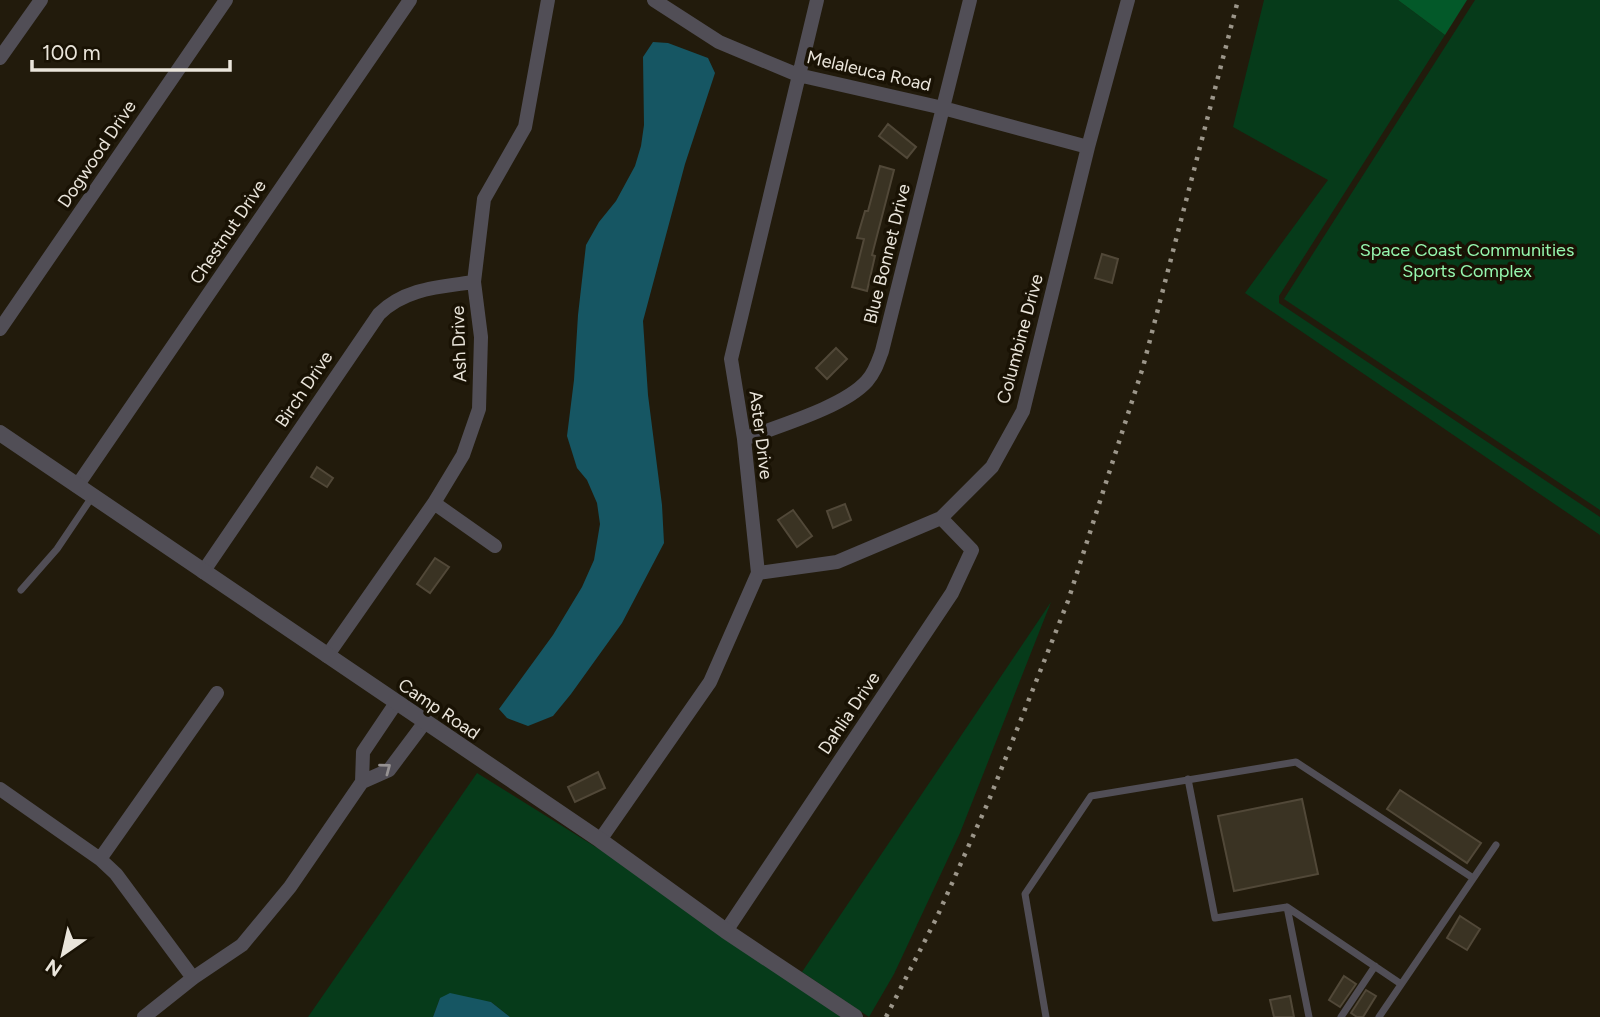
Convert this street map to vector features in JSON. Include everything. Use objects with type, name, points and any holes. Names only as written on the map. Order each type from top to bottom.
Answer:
[{"type":"street","points":[[0,58],[41,0]]},
{"type":"street","name":"Dogwood Drive","points":[[0,329],[226,0]]},
{"type":"street","name":"Chestnut Drive","points":[[77,486],[410,0]]},
{"type":"street","name":"Ash Drive","points":[[327,656],[434,503],[463,455],[479,409],[481,337],[474,282],[484,199],[525,127],[548,0]]},
{"type":"street","name":"Melaleuca Road","points":[[654,0],[719,42],[798,75],[943,108],[1088,147]]},
{"type":"street","name":"Aster Drive","points":[[600,840],[710,682],[758,573],[744,439],[731,359],[817,0]]},
{"type":"street","name":"Blue Bonnet Drive","points":[[744,439],[837,402],[867,382],[875,369],[882,351],[970,0]]},
{"type":"street","name":"Columbine Drive","points":[[758,573],[837,562],[941,518],[992,467],[1023,411],[1088,147],[1128,0]]},
{"type":"street","name":"Birch Drive","points":[[203,572],[379,314],[396,299],[408,294],[474,282]]},
{"type":"street","name":"Camp Road","points":[[0,433],[600,840],[726,931],[855,1017]]},
{"type":"street","points":[[434,503],[495,546]]},
{"type":"street","name":"Dahlia Drive","points":[[726,931],[952,593],[972,550],[941,518]]},
{"type":"street","points":[[100,859],[217,693]]},
{"type":"street","points":[[362,782],[363,752],[396,703]]},
{"type":"street","points":[[144,1017],[193,978],[242,945],[290,887],[362,782],[388,770],[425,722]]},
{"type":"street","points":[[0,789],[100,859],[116,874],[193,978]]},
{"type":"lane","points":[[21,590],[57,549],[92,496]]},
{"type":"lane","points":[[1046,1017],[1025,894],[1091,796],[1296,762],[1473,878]]},
{"type":"lane","points":[[1188,779],[1215,918],[1287,907],[1401,984]]},
{"type":"lane","points":[[1379,1017],[1496,845]]},
{"type":"lane","points":[[1287,907],[1309,1017]]},
{"type":"lane","points":[[1341,1017],[1374,966]]},
{"type":"green space","points":[[1264,0],[1398,0],[1445,35],[1279,296],[1279,303],[1600,517],[1600,535],[1245,293],[1328,180],[1233,127]]},
{"type":"green space","points":[[1398,0],[1467,0],[1445,35]]},
{"type":"green space","name":"Space Coast Communities Sports Complex","points":[[1475,0],[1600,0],[1600,510],[1284,299]]},
{"type":"green space","points":[[1051,602],[960,833],[894,974],[869,1017],[802,972]]},
{"type":"green space","points":[[477,773],[607,854],[841,1017],[510,1017],[491,1002],[440,998],[433,1017],[308,1017]]},
{"type":"water","points":[[653,42],[668,43],[708,58],[715,73],[685,164],[643,321],[664,543],[622,623],[571,694],[553,716],[528,726],[507,718],[499,709],[553,635],[582,587],[594,560],[600,524],[597,503],[587,480],[577,468],[567,436],[578,315],[586,245],[599,222],[616,201],[635,166],[641,146],[644,125],[643,57]]},
{"type":"water","points":[[450,993],[491,1002],[510,1017],[433,1017],[440,998]]},
{"type":"building","points":[[888,124],[916,147],[907,158],[879,136]]},
{"type":"building","points":[[880,166],[894,170],[872,255],[875,256],[867,291],[852,287],[864,239],[857,238],[865,211],[868,211]]},
{"type":"building","points":[[1102,254],[1118,259],[1112,283],[1095,278]]},
{"type":"building","points":[[836,348],[847,359],[827,379],[816,368]]},
{"type":"building","points":[[317,467],[333,478],[327,487],[311,477]]},
{"type":"building","points":[[845,504],[851,520],[833,528],[827,511]]},
{"type":"building","points":[[793,510],[812,536],[797,547],[778,520]]},
{"type":"building","points":[[435,558],[449,567],[430,593],[417,584]]},
{"type":"building","points":[[598,772],[605,788],[575,802],[568,787]]},
{"type":"building","points":[[1400,790],[1481,843],[1467,863],[1387,809]]},
{"type":"building","points":[[1302,799],[1318,874],[1234,891],[1218,816]]},
{"type":"building","points":[[1460,916],[1480,929],[1467,950],[1447,938]]},
{"type":"building","points":[[1344,976],[1356,984],[1340,1007],[1329,1000]]},
{"type":"building","points":[[1366,990],[1376,996],[1363,1017],[1357,1017],[1351,1013]]},
{"type":"building","points":[[1290,996],[1294,1017],[1274,1017],[1270,1000]]},
{"type":"railway","points":[[886,1017],[937,917],[989,800],[1068,601],[1143,367],[1238,0]]}]
